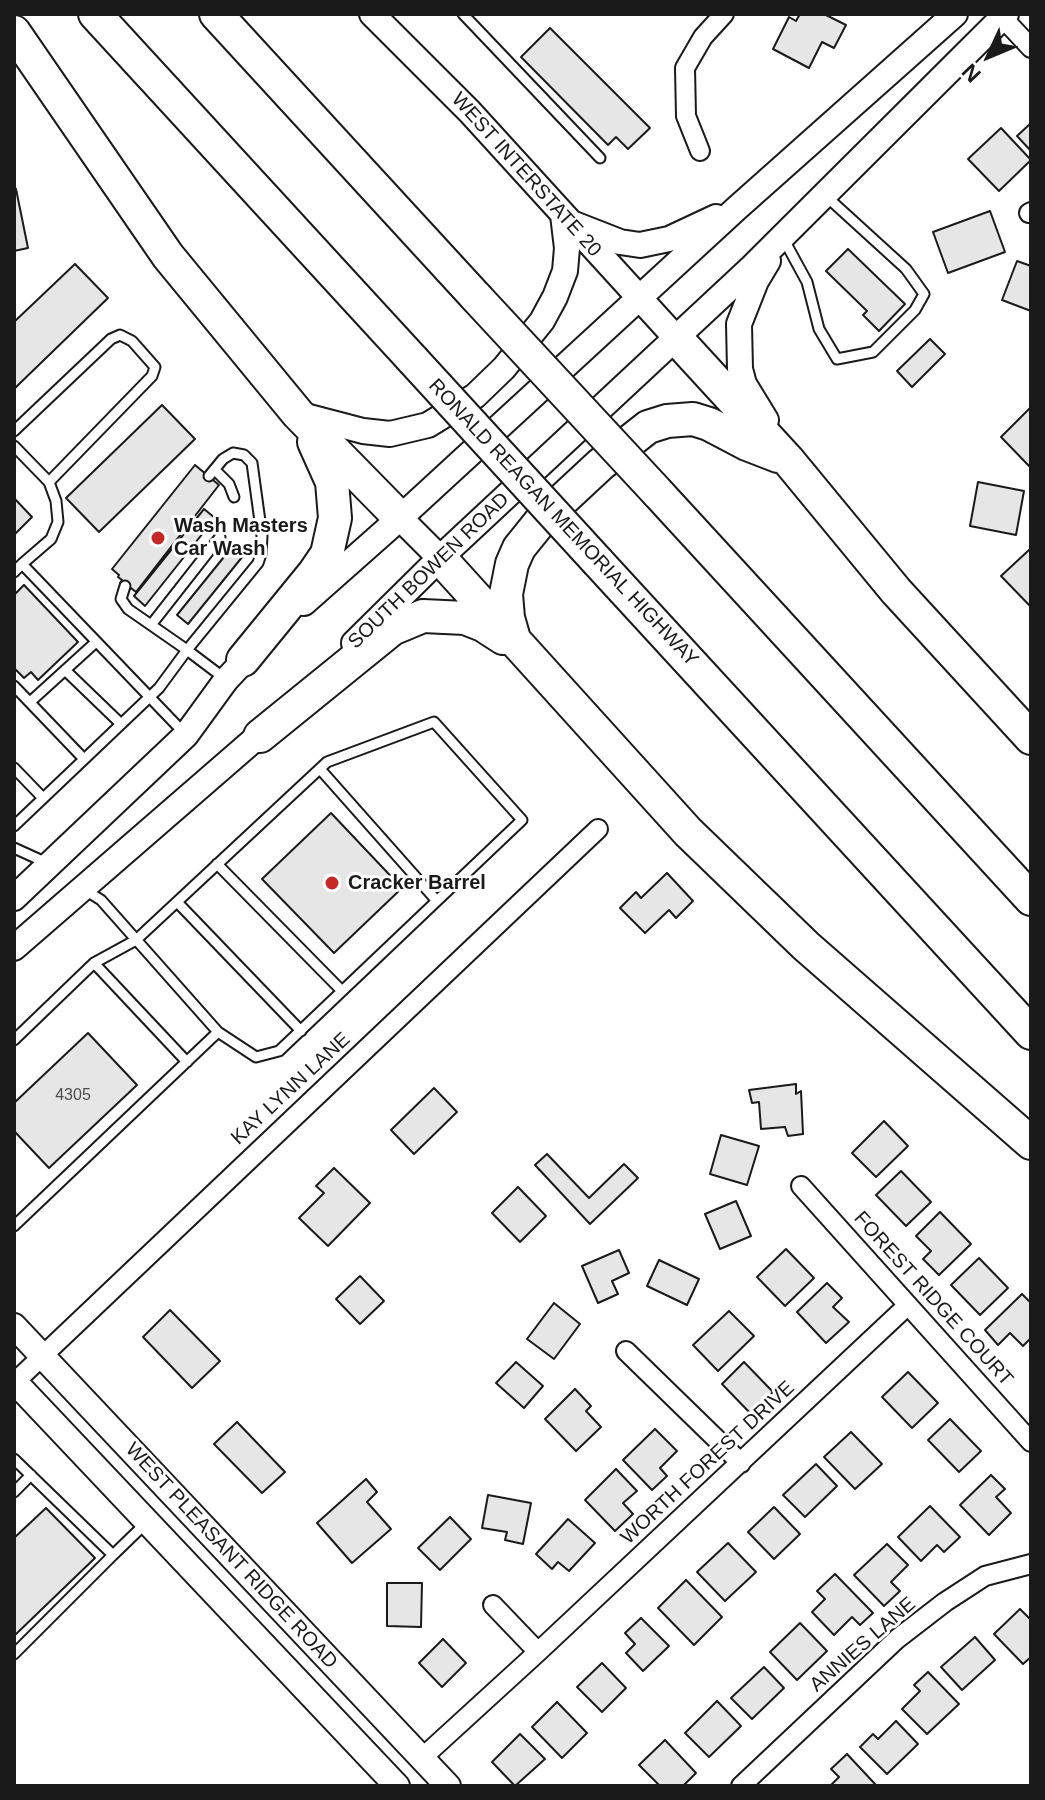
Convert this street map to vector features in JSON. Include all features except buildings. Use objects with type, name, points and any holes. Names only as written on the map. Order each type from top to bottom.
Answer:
[{"type":"highway","name":"RONALD REAGAN MEMORIAL HIGHWAY","points":[[95,14],[1031,1033]]},
{"type":"highway","points":[[216,14],[1031,899]]},
{"type":"highway","points":[[14,32],[168,256],[298,414],[400,518]]},
{"type":"highway","points":[[676,338],[788,460],[896,591],[1031,738]]},
{"type":"highway","points":[[235,670],[327,554],[335,518],[332,482],[323,458],[298,414]]},
{"type":"highway","points":[[514,640],[506,594],[519,548],[544,517],[648,427],[667,421],[693,419],[788,460]]},
{"type":"highway","points":[[440,558],[642,783],[710,853],[806,946],[1031,1143]]},
{"type":"highway","points":[[260,736],[392,629],[423,616],[450,615],[483,625],[497,633],[546,677]]},
{"type":"main road","name":"WEST INTERSTATE 20","points":[[372,14],[470,112],[676,338]]},
{"type":"main road","points":[[14,898],[186,735],[235,670],[737,208],[955,14]]},
{"type":"main road","name":"SOUTH BOWEN ROAD","points":[[14,948],[260,736],[440,558],[782,237],[1004,16]]},
{"type":"main road","points":[[298,414],[363,431],[390,434],[428,425],[475,396],[514,356],[542,321],[565,271],[565,218],[620,242],[640,245],[669,239],[737,208]]},
{"type":"main road","points":[[782,237],[756,281],[739,324],[739,332],[740,369],[744,384],[788,460]]},
{"type":"main road","points":[[400,518],[440,558]]},
{"type":"main road","points":[[50,864],[81,888]]},
{"type":"main road","name":"WEST PLEASANT RIDGE ROAD","points":[[14,1326],[448,1786]]},
{"type":"main road","name":"WEST PLEASANT RIDGE ROAD","points":[[14,1382],[397,1786]]},
{"type":"street","points":[[700,151],[686,116],[685,68],[703,37],[724,14]]},
{"type":"street","points":[[1004,16],[1031,48]]},
{"type":"street","name":"KAY LYNN LANE","points":[[14,1382],[598,829]]},
{"type":"street","name":"FOREST RIDGE COURT","points":[[801,1186],[1031,1442]]},
{"type":"street","name":"WORTH FOREST DRIVE","points":[[422,1758],[908,1305]]},
{"type":"street","points":[[626,1351],[741,1463]]},
{"type":"street","name":"ANNIES LANE","points":[[741,1786],[897,1639],[945,1602],[985,1576],[1031,1564]]},
{"type":"street","points":[[493,1605],[538,1652]]},
{"type":"lane","points":[[463,14],[600,158]]},
{"type":"lane","points":[[782,237],[807,282],[819,329],[837,359],[873,352],[915,310],[924,294],[906,269],[825,194]]},
{"type":"lane","points":[[14,431],[111,339],[120,335],[132,341],[155,367],[152,376],[49,482]]},
{"type":"lane","points":[[14,446],[49,482],[56,501],[58,522],[51,539],[14,572]]},
{"type":"lane","points":[[50,864],[17,849],[14,827],[149,697],[258,563],[261,554],[259,506],[252,463],[244,455],[233,453],[212,473],[229,484],[234,497]]},
{"type":"lane","points":[[151,625],[220,537]]},
{"type":"lane","points":[[22,564],[186,735]]},
{"type":"lane","points":[[125,586],[121,595],[123,603],[151,625],[187,650],[235,670]]},
{"type":"lane","points":[[30,702],[96,642]]},
{"type":"lane","points":[[65,670],[121,724]]},
{"type":"lane","points":[[14,686],[84,759]]},
{"type":"lane","points":[[14,1040],[94,963],[136,940],[327,762],[434,722],[522,820],[279,1051],[256,1057],[218,1032],[136,940],[99,898],[81,888]]},
{"type":"lane","points":[[14,768],[43,798]]},
{"type":"lane","points":[[320,769],[437,901]]},
{"type":"lane","points":[[217,864],[342,991]]},
{"type":"lane","points":[[177,902],[301,1031]]},
{"type":"lane","points":[[94,963],[187,1062]]},
{"type":"lane","points":[[14,1226],[218,1032]]},
{"type":"lane","points":[[14,1459],[113,1555]]},
{"type":"lane","points":[[14,1492],[31,1475]]},
{"type":"lane","points":[[14,1654],[147,1522]]},
{"type":"place","name":"Wash Masters Car Wash","points":[[158,538]]},
{"type":"place","name":"Cracker Barrel","points":[[332,883]]}]
